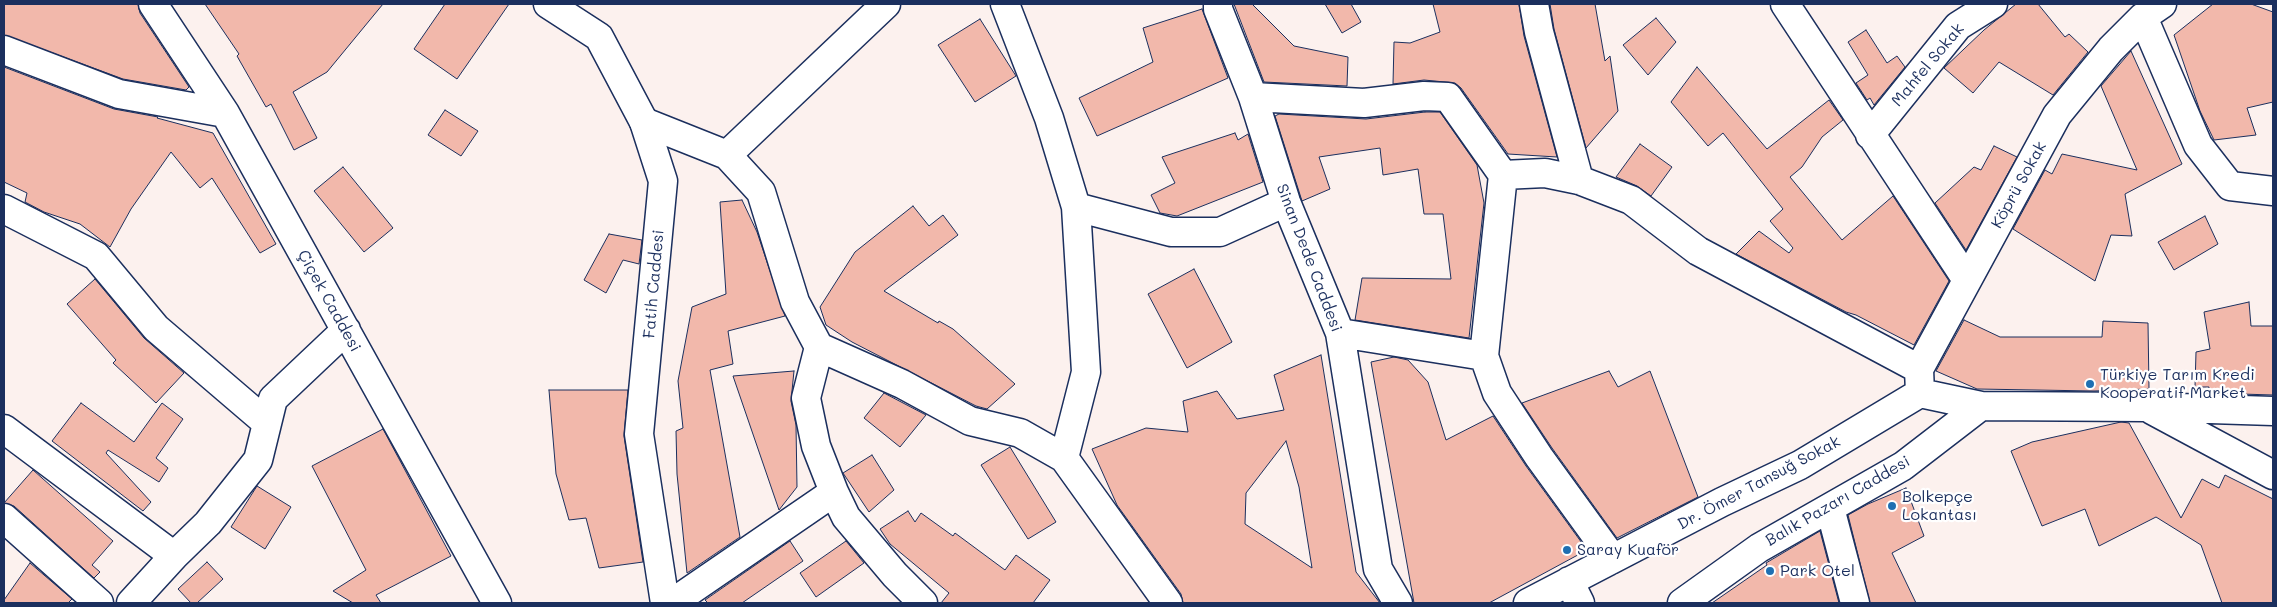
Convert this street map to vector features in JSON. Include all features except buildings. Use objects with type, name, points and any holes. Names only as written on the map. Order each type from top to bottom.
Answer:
[{"type":"street","name":"Çiçek Caddesi","points":[[153,4],[225,113],[497,603]]},
{"type":"street","name":"Fatih Caddesi","points":[[548,4],[599,38],[644,122],[664,181],[640,434],[665,603]]},
{"type":"street","points":[[727,155],[886,4]]},
{"type":"street","points":[[1005,4],[1049,118],[1076,207],[1086,372],[1064,458]]},
{"type":"street","name":"Sinan Dede Caddesi","points":[[1218,4],[1218,9],[1253,97],[1286,202],[1340,333],[1378,569],[1398,603]]},
{"type":"street","points":[[1534,4],[1539,32],[1579,180]]},
{"type":"street","points":[[1784,4],[1967,280]]},
{"type":"street","name":"Mahfel Sokak","points":[[1870,135],[1958,26],[1993,4]]},
{"type":"street","points":[[2153,10],[2198,145],[2230,186],[2273,190]]},
{"type":"street","name":"Köprü Sokak","points":[[1919,381],[1967,280],[2057,114],[2111,49],[2153,10]]},
{"type":"street","points":[[4,50],[118,94],[225,113]]},
{"type":"street","points":[[1253,97],[1364,103],[1424,96],[1448,97],[1503,175],[1484,356],[1497,393],[1539,457],[1613,559]]},
{"type":"street","points":[[644,122],[727,155],[761,192],[795,302],[819,347],[902,384],[970,422],[1020,433],[1064,458],[1168,603]]},
{"type":"street","points":[[1503,175],[1545,173],[1579,180],[1631,200],[1698,251],[1919,381],[1981,406],[2147,407],[2273,411]]},
{"type":"street","points":[[1076,207],[1171,232],[1220,232],[1286,202]]},
{"type":"street","points":[[4,209],[96,256],[156,328],[267,423]]},
{"type":"street","points":[[131,603],[174,556],[208,523],[258,460],[273,399],[346,330]]},
{"type":"street","points":[[1340,333],[1484,356]]},
{"type":"street","points":[[819,347],[806,398],[816,446],[834,492],[846,517],[895,575],[923,603]]},
{"type":"street","name":"Dr. Ömer Tansuğ Sokak","points":[[1528,603],[1574,592],[1613,559],[1800,465],[1919,381]]},
{"type":"street","name":"Balık Pazarı Caddesi","points":[[1682,603],[1758,548],[1903,466],[1981,406]]},
{"type":"street","points":[[2147,407],[2273,475]]},
{"type":"street","points":[[4,429],[174,556]]},
{"type":"street","points":[[672,603],[834,492]]},
{"type":"street","points":[[1830,508],[1856,603]]},
{"type":"street","points":[[4,518],[99,603]]},
{"type":"place","name":"Türkiye Tarım Kredi Kooperatif Market","points":[[2090,384]]},
{"type":"place","name":"Bolkepçe Lokantası","points":[[1892,506]]},
{"type":"place","name":"Saray Kuaför","points":[[1567,550]]},
{"type":"place","name":"Park Otel","points":[[1770,571]]}]
